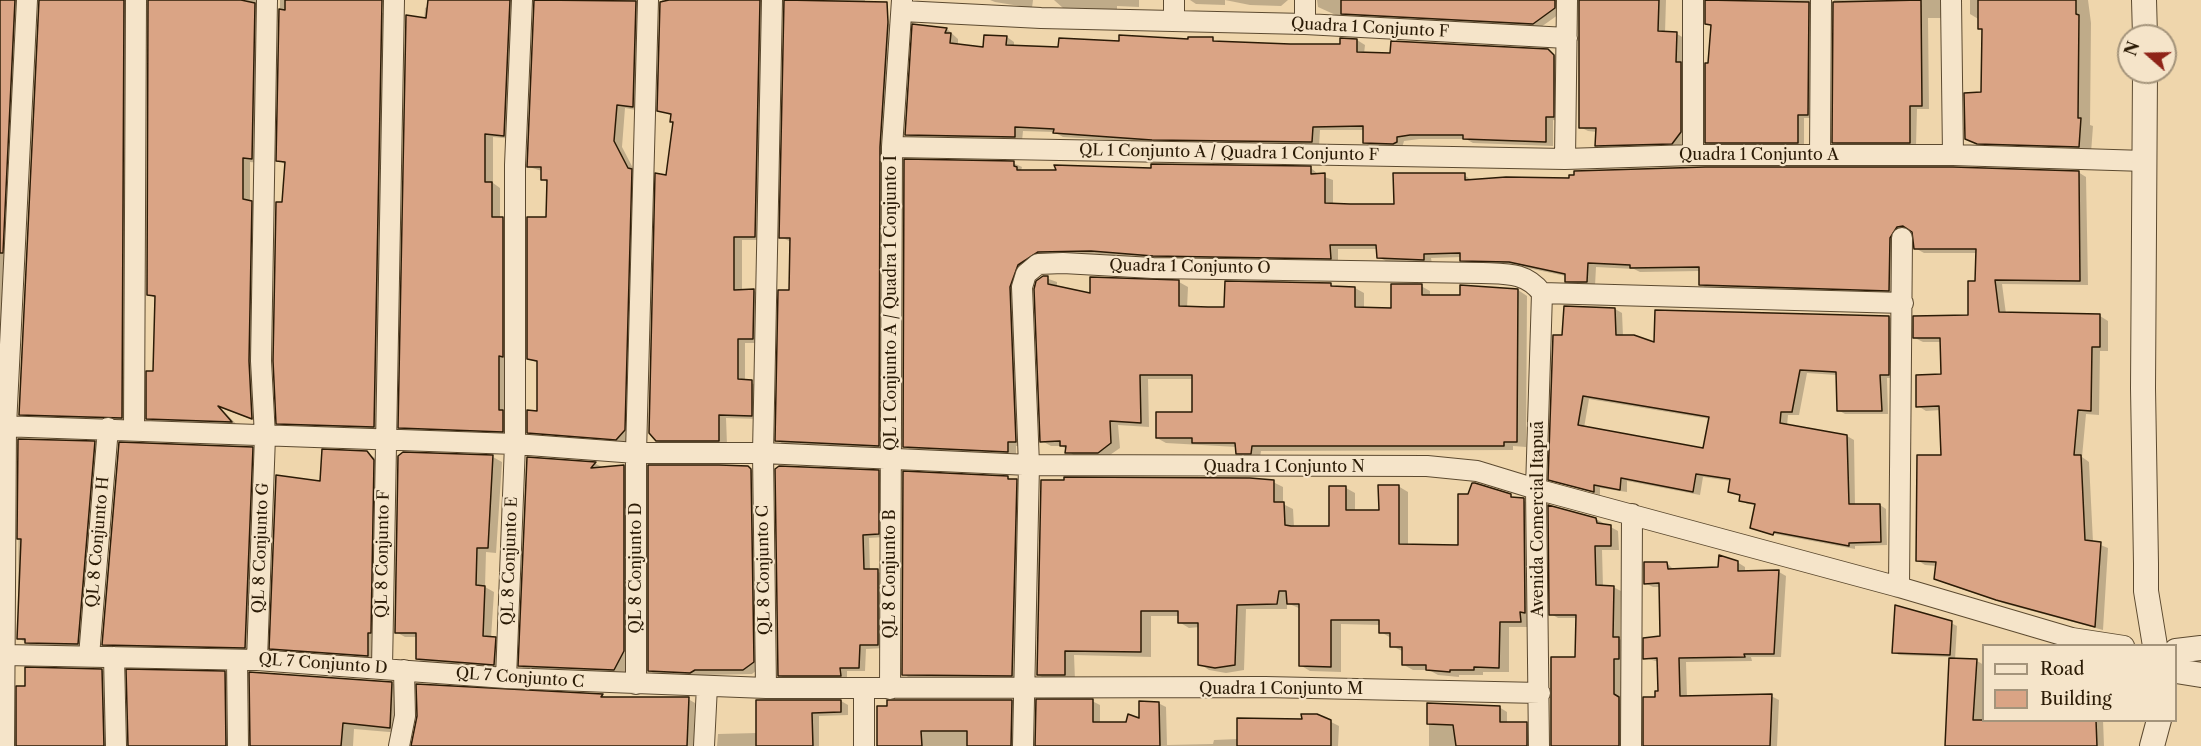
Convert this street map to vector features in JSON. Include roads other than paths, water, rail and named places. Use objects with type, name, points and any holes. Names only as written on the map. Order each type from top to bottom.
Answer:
[{"type":"street","points":[[4,746],[3,426],[27,0]]},
{"type":"street","points":[[134,429],[136,0]]},
{"type":"street","name":"QL 8 Conjunto G","points":[[257,660],[265,436],[261,361],[267,0]]},
{"type":"street","name":"QL 8 Conjunto F","points":[[382,668],[394,0]]},
{"type":"street","name":"QL 8 Conjunto E","points":[[506,678],[515,444],[514,165],[522,0]]},
{"type":"street","name":"QL 8 Conjunto D","points":[[636,684],[636,453],[648,0]]},
{"type":"street","name":"QL 8 Conjunto C","points":[[766,688],[763,453],[772,0]]},
{"type":"street","points":[[1174,0],[1174,21]]},
{"type":"street","points":[[1305,0],[1305,24]]},
{"type":"street","points":[[1566,159],[1567,0]]},
{"type":"street","points":[[1693,0],[1693,155]]},
{"type":"street","points":[[1820,155],[1821,0]]},
{"type":"street","points":[[1951,0],[1953,155]]},
{"type":"street","points":[[2144,0],[2145,24]]},
{"type":"street","name":"Quadra 1 Conjunto F","points":[[902,5],[1041,9],[1174,21],[1305,24],[1567,38]]},
{"type":"street","name":"QL 1 Conjunto A / Quadra 1 Conjunto I","points":[[891,459],[892,147],[902,5]]},
{"type":"street","points":[[2145,84],[2142,388],[2146,591],[2155,644]]},
{"type":"street","name":"QL 1 Conjunto A / Quadra 1 Conjunto F","points":[[892,147],[1566,159]]},
{"type":"street","name":"Quadra 1 Conjunto A","points":[[1566,159],[1693,155],[1953,155],[2145,161]]},
{"type":"street","points":[[1899,587],[1904,303],[1902,238]]},
{"type":"street","name":"Quadra 1 Conjunto O","points":[[1029,465],[1022,287],[1026,274],[1038,264],[1519,275],[1533,281],[1542,293]]},
{"type":"street","points":[[1542,293],[1904,303]]},
{"type":"street","name":"Avenida Comercial Itapuã","points":[[1539,746],[1536,489],[1542,293]]},
{"type":"street","name":"Quadra 1 Conjunto N","points":[[3,426],[515,444],[636,453],[763,453],[1029,465],[1427,466],[1477,471],[1899,587],[2078,642],[2109,644]]},
{"type":"street","name":"QL 8 Conjunto H","points":[[89,656],[108,428]]},
{"type":"street","name":"QL 8 Conjunto B","points":[[890,689],[891,459]]},
{"type":"street","points":[[1023,746],[1022,690],[1029,465]]},
{"type":"street","points":[[1630,746],[1632,514]]},
{"type":"street","points":[[2146,564],[2156,592],[2165,644]]},
{"type":"street","points":[[2177,651],[2201,648]]},
{"type":"street","points":[[5,655],[114,657],[116,746]]},
{"type":"street","name":"QL 7 Conjunto D","points":[[114,657],[257,660],[404,670],[405,716],[399,746]]},
{"type":"street","points":[[237,660],[238,746]]},
{"type":"street","name":"QL 7 Conjunto C","points":[[404,670],[506,678],[766,688]]},
{"type":"street","points":[[2177,671],[2201,675]]},
{"type":"street","points":[[704,746],[707,686]]},
{"type":"street","name":"Quadra 1 Conjunto M","points":[[864,689],[1265,687],[1540,693]]},
{"type":"street","points":[[766,688],[864,689],[864,746]]},
{"type":"street","points":[[2148,722],[2148,746]]},
{"type":"street","points":[[2152,746],[2158,722]]}]
